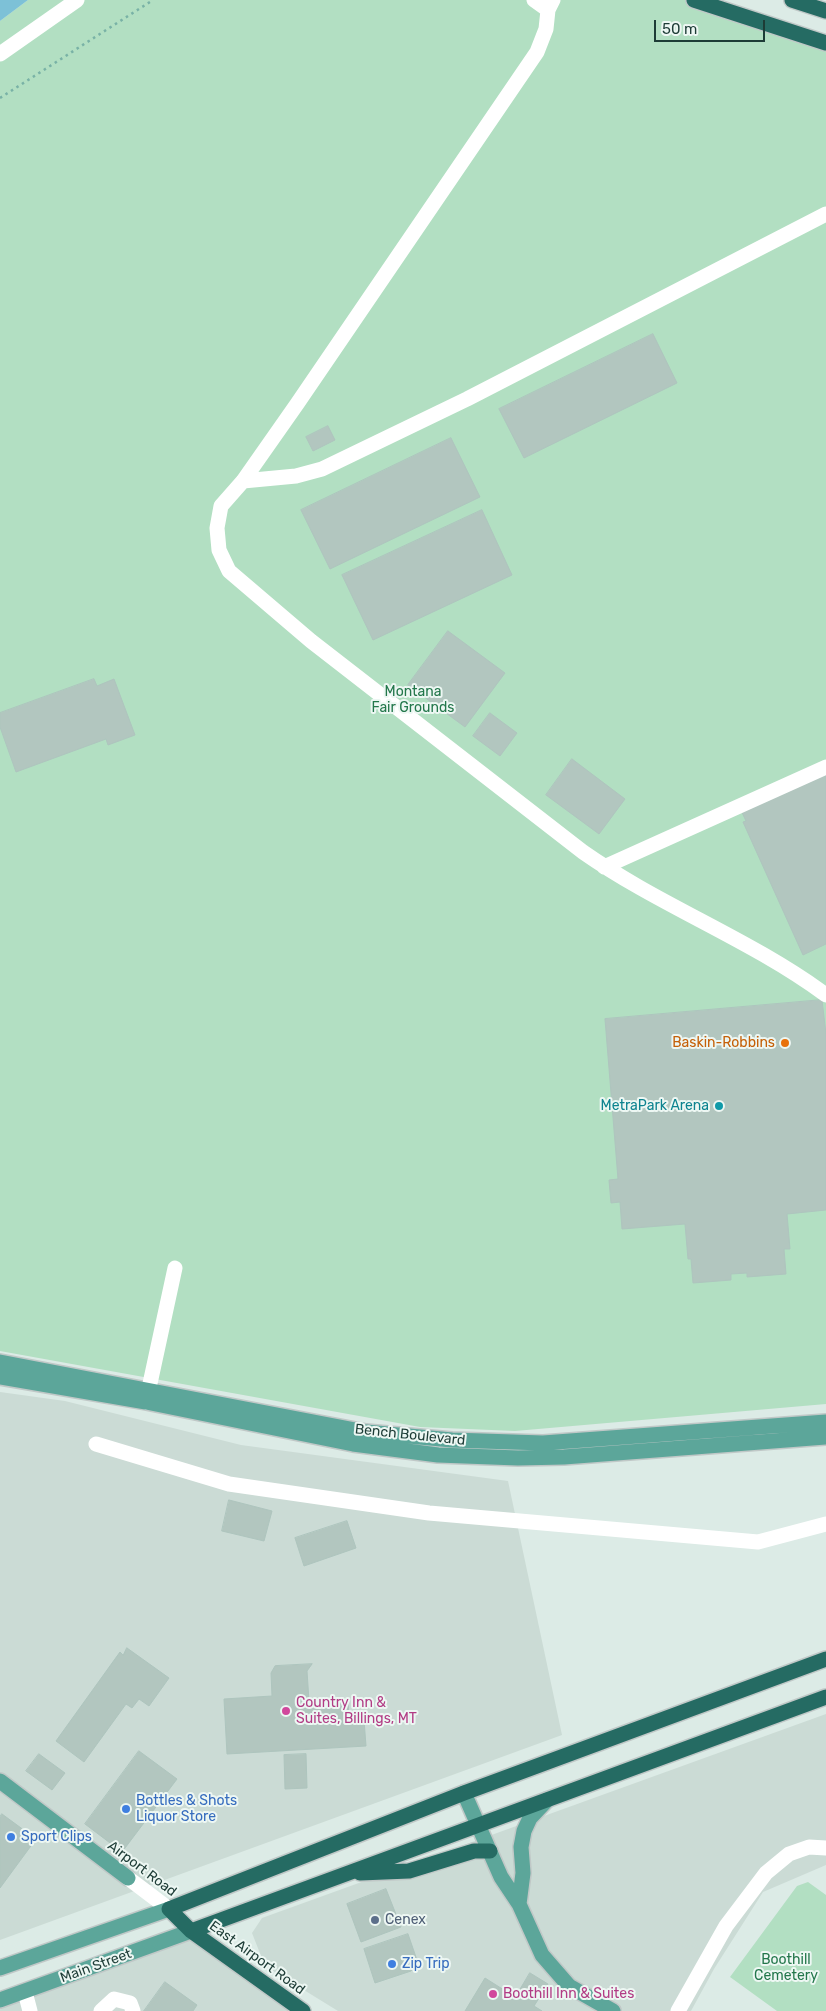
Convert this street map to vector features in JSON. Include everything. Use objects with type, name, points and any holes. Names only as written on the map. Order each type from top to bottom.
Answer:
[{"type":"highway","points":[[694,0],[826,43]]},
{"type":"highway","points":[[792,0],[826,11]]},
{"type":"highway","points":[[169,1909],[464,1793],[826,1659]]},
{"type":"highway","points":[[191,1931],[826,1697]]},
{"type":"highway","points":[[351,1873],[409,1871],[474,1851],[490,1851]]},
{"type":"highway","name":"Airport Road","points":[[169,1909],[191,1931]]},
{"type":"highway","name":"East Airport Road","points":[[191,1931],[303,2011]]},
{"type":"main road","name":"Bench Boulevard","points":[[0,1362],[148,1396],[366,1432],[452,1440],[542,1443],[826,1422]]},
{"type":"main road","points":[[0,1377],[148,1396],[353,1444],[473,1457],[564,1457],[826,1437]]},
{"type":"main road","name":"Airport Road","points":[[0,1781],[128,1878]]},
{"type":"main road","points":[[464,1793],[501,1876],[519,1904],[530,1933],[548,1964],[569,1986],[613,2011]]},
{"type":"main road","points":[[519,1904],[523,1873],[521,1847],[524,1831],[530,1818],[547,1800]]},
{"type":"main road","points":[[0,1968],[169,1909]]},
{"type":"main road","name":"Main Street","points":[[0,2000],[191,1931]]},
{"type":"street","points":[[0,54],[77,0]]},
{"type":"street","points":[[534,0],[550,5],[546,29],[537,52],[243,481],[221,506],[216,528],[218,550],[228,571],[311,642],[524,808],[604,867],[621,879],[792,970],[826,995]]},
{"type":"street","points":[[243,481],[296,476],[322,469],[466,399],[826,214]]},
{"type":"street","points":[[604,867],[826,768]]},
{"type":"street","points":[[148,1396],[175,1268]]},
{"type":"street","points":[[96,1444],[229,1484],[429,1514],[758,1542],[826,1524]]},
{"type":"street","points":[[678,2011],[726,1926],[774,1865],[790,1854],[809,1848],[826,1848]]},
{"type":"street","name":"Airport Road","points":[[128,1878],[169,1909]]},
{"type":"street","points":[[25,1992],[30,2011]]},
{"type":"street","points":[[101,2011],[114,1999],[130,2002],[133,2011]]},
{"type":"path","points":[[0,98],[152,0]]},
{"type":"shaded area","points":[[0,1392],[65,1401],[241,1445],[508,1481],[562,1735],[0,1940]]},
{"type":"shaded area","points":[[826,1714],[826,1865],[763,1892],[714,1969],[691,2011],[338,2011],[265,1966],[252,1933],[262,1918]]},
{"type":"shaded area","points":[[191,1931],[303,2011],[0,2011],[0,2000]]},
{"type":"green space","name":"Montana Fair Grounds","points":[[28,0],[687,0],[826,50],[826,1404],[515,1431],[420,1427],[0,1351],[0,21]]},
{"type":"green space","name":"Boothill Cemetery","points":[[808,1882],[826,1895],[826,2011],[777,2011],[730,1977],[797,1886]]},
{"type":"water","points":[[0,0],[28,0],[0,21]]},
{"type":"building","points":[[653,334],[677,383],[524,458],[499,409]]},
{"type":"building","points":[[328,426],[335,440],[313,451],[306,437]]},
{"type":"building","points":[[451,438],[480,497],[330,569],[301,510]]},
{"type":"building","points":[[482,510],[512,575],[373,640],[342,575]]},
{"type":"building","points":[[448,631],[505,673],[465,727],[408,685]]},
{"type":"building","points":[[94,679],[97,686],[114,679],[135,735],[108,745],[106,739],[16,772],[0,727],[0,713]]},
{"type":"building","points":[[490,713],[517,733],[500,756],[473,736]]},
{"type":"building","points":[[572,759],[625,799],[599,834],[546,795]]},
{"type":"building","points":[[826,770],[826,944],[803,955],[743,822],[746,821],[740,808]]},
{"type":"building","name":"MetraPark Arena","points":[[822,1000],[826,1034],[826,1210],[787,1214],[790,1249],[784,1249],[786,1274],[747,1277],[747,1273],[731,1274],[731,1280],[693,1283],[691,1259],[688,1259],[685,1224],[622,1229],[620,1202],[611,1203],[609,1180],[618,1179],[605,1019]]},
{"type":"building","points":[[229,1500],[272,1511],[264,1541],[222,1531]]},
{"type":"building","points":[[347,1521],[356,1548],[304,1566],[295,1538]]},
{"type":"building","points":[[127,1648],[169,1678],[149,1706],[139,1699],[132,1708],[126,1704],[84,1762],[56,1741],[120,1652],[123,1655]]},
{"type":"building","name":"Country Inn & Suites, Billings, MT","points":[[312,1664],[307,1671],[309,1701],[348,1699],[349,1721],[364,1720],[366,1746],[227,1754],[224,1699],[272,1696],[271,1673],[275,1666]]},
{"type":"building","points":[[139,1751],[177,1779],[122,1852],[85,1824]]},
{"type":"building","points":[[39,1754],[65,1773],[52,1790],[26,1771]]},
{"type":"building","points":[[306,1754],[307,1788],[285,1789],[284,1755]]},
{"type":"building","points":[[2,1814],[36,1839],[0,1888],[0,1817]]},
{"type":"building","points":[[386,1889],[401,1927],[361,1942],[347,1904]]},
{"type":"building","points":[[408,1934],[418,1963],[411,1971],[375,1983],[364,1949]]},
{"type":"building","name":"Boothill Inn & Suites","points":[[530,1973],[548,1984],[534,2006],[542,2011],[465,2011],[485,1978],[515,1997]]},
{"type":"building","points":[[165,1982],[197,2005],[193,2011],[144,2011]]},
{"type":"place","name":"Baskin-Robbins","points":[[785,1043]]},
{"type":"place","name":"MetraPark Arena","points":[[719,1106]]},
{"type":"place","name":"Country Inn & Suites, Billings, MT","points":[[286,1711]]},
{"type":"place","name":"Bottles & Shots Liquor Store","points":[[126,1809]]},
{"type":"place","name":"Sport Clips","points":[[11,1837]]},
{"type":"place","name":"Cenex","points":[[375,1920]]},
{"type":"place","name":"Zip Trip","points":[[392,1964]]},
{"type":"place","name":"Boothill Inn & Suites","points":[[493,1994]]}]
